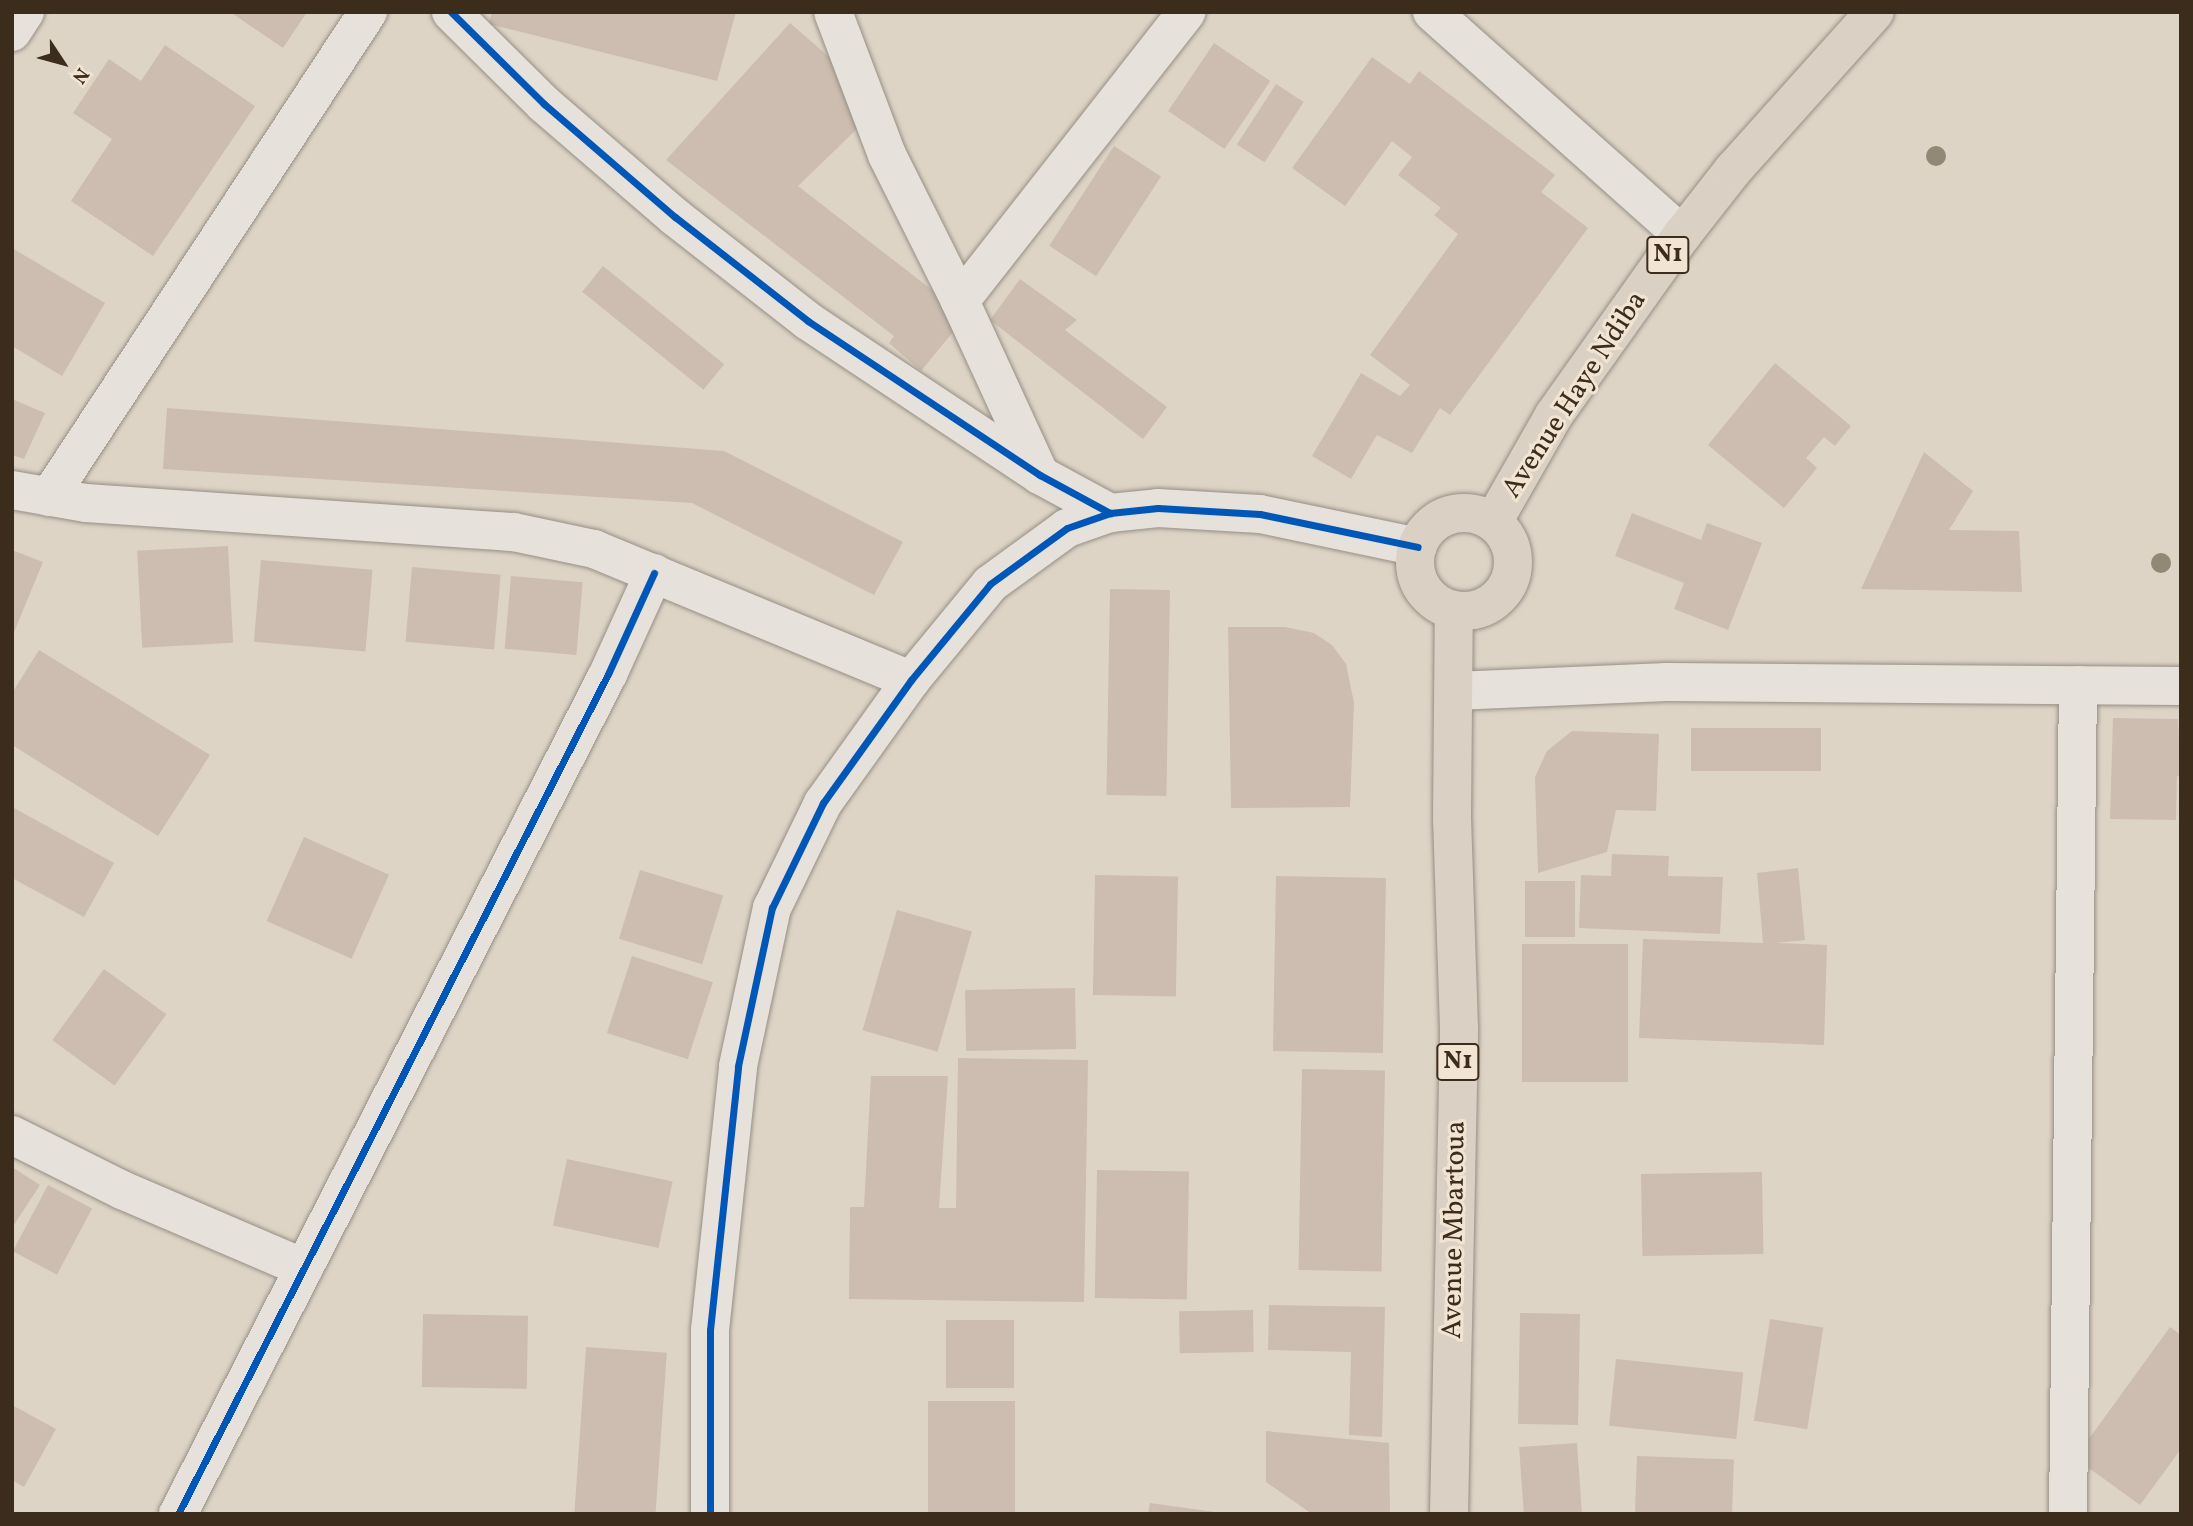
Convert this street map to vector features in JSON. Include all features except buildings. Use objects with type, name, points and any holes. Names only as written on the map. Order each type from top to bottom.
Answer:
[{"type":"highway","name":"Avenue Haye Ndiba","points":[[1493,522],[1554,415],[1682,235],[1733,170],[1875,12]]},
{"type":"highway","points":[[1458,513],[1477,514],[1493,522],[1510,546],[1512,574],[1503,591],[1489,604],[1454,610],[1426,593],[1418,579],[1418,547],[1427,530],[1458,513]]},
{"type":"highway","name":"Avenue Mbartoua","points":[[1449,1514],[1459,1028],[1452,820],[1454,610]]},
{"type":"street","points":[[12,32],[25,12]]},
{"type":"street","points":[[49,497],[368,12]]},
{"type":"street","points":[[451,12],[544,104],[685,225],[808,321],[1040,475],[1110,513]]},
{"type":"street","points":[[833,12],[887,155],[960,301],[1040,475]]},
{"type":"street","points":[[960,301],[1187,12]]},
{"type":"street","points":[[1432,12],[1682,235]]},
{"type":"street","points":[[12,490],[86,503],[514,532],[594,550],[911,680]]},
{"type":"street","points":[[710,1514],[710,1330],[738,1066],[772,908],[823,803],[911,680],[990,584],[1067,528],[1110,513],[1158,508],[1260,514],[1418,547]]},
{"type":"street","points":[[178,1514],[608,674],[654,573]]},
{"type":"street","points":[[1454,691],[1667,682],[2181,686]]},
{"type":"street","points":[[2068,1514],[2078,685]]},
{"type":"street","points":[[12,1135],[122,1190],[304,1268]]},
{"type":"cycle path","points":[[451,12],[544,104],[675,217],[808,321],[1040,475],[1110,513]]},
{"type":"cycle path","points":[[710,1514],[710,1330],[738,1066],[772,908],[823,803],[911,680],[990,584],[1067,528],[1110,513],[1158,508],[1260,514],[1418,547]]},
{"type":"cycle path","points":[[178,1514],[608,674],[654,573]]}]
